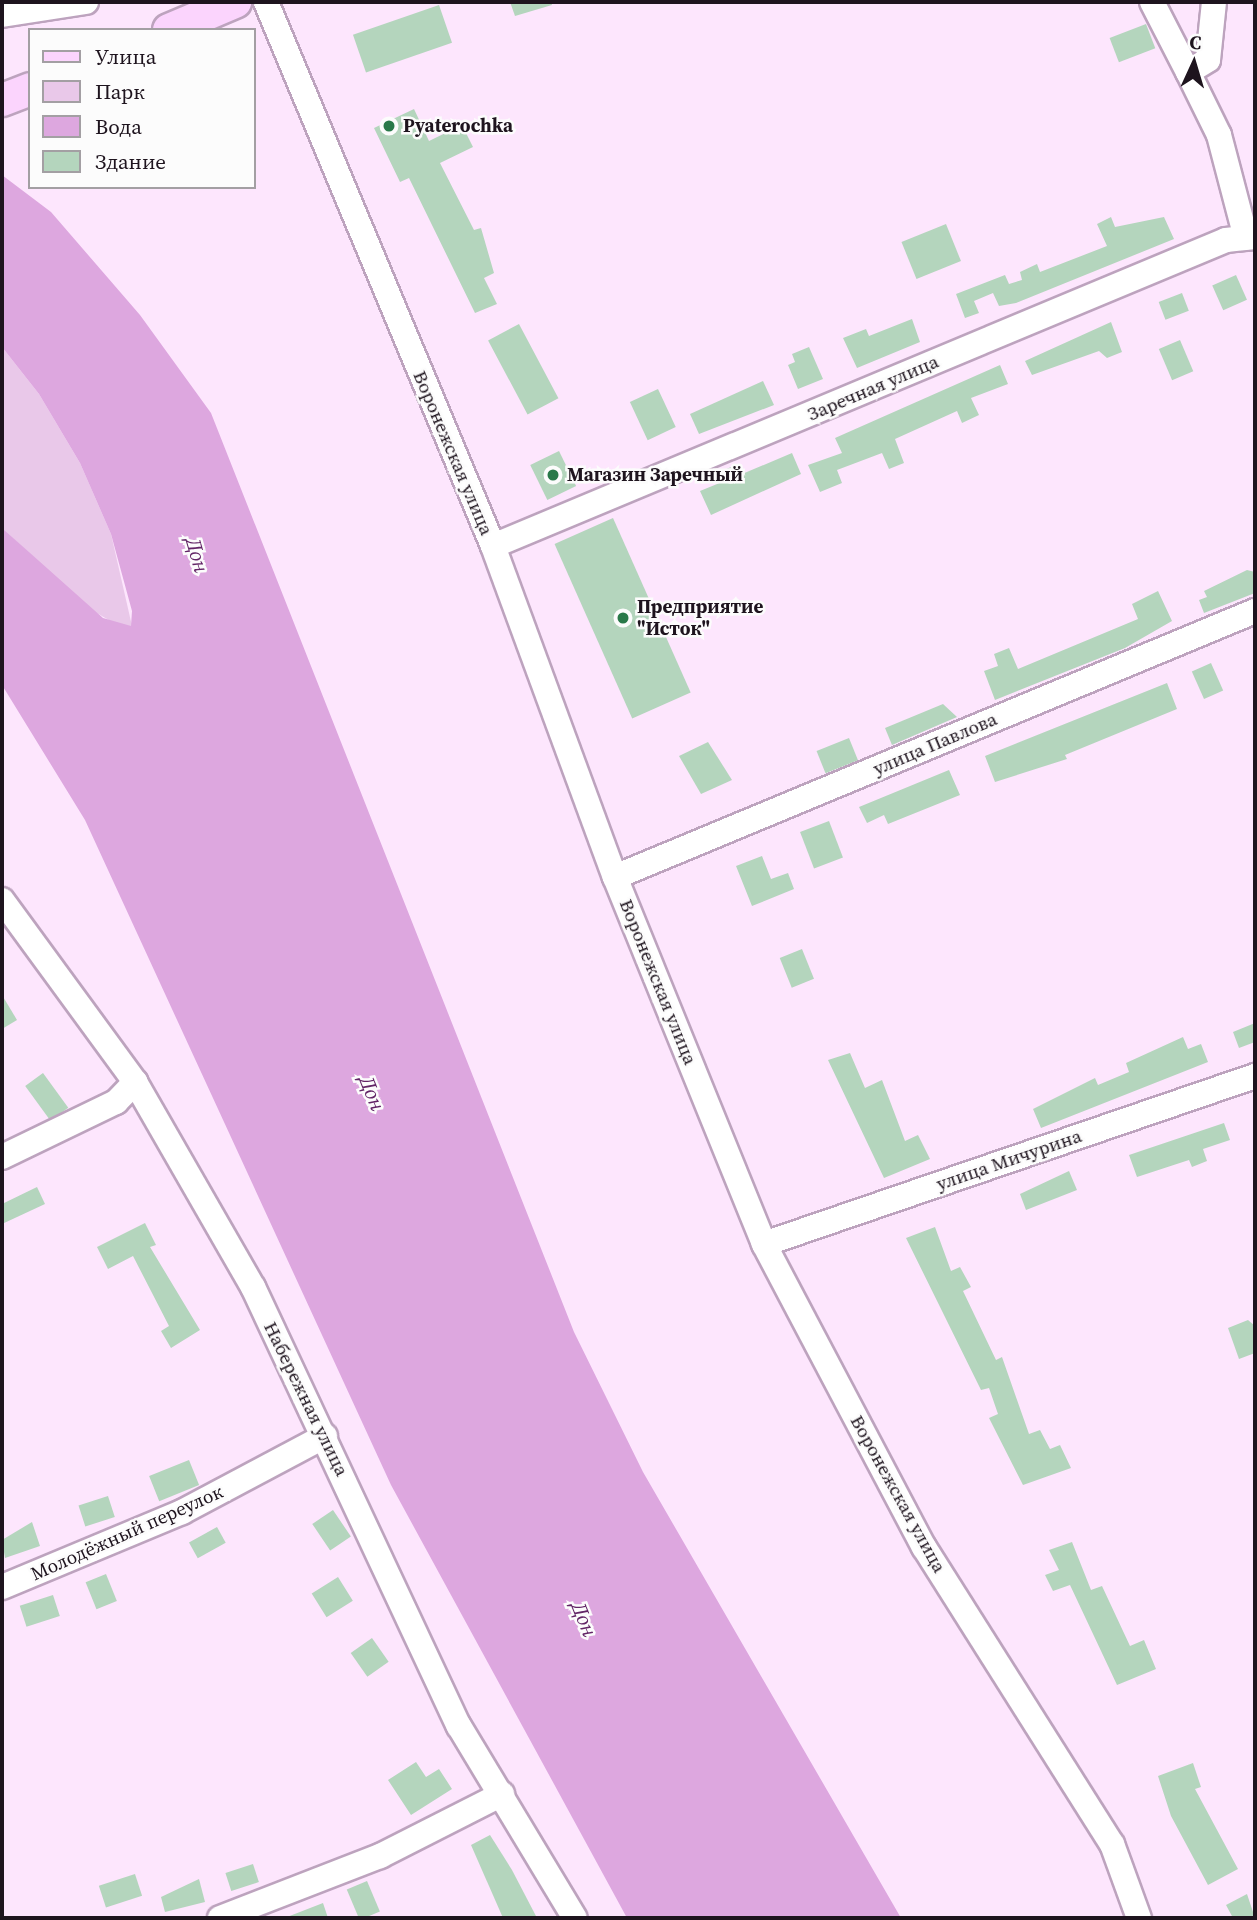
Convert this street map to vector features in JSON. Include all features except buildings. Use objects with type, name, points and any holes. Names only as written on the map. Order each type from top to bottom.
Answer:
[{"type":"main road","points":[[173,28],[225,4]]},
{"type":"street","points":[[2,15],[86,2]]},
{"type":"street","name":"Воронежская улица","points":[[266,2],[493,547],[615,877],[764,1244],[924,1547],[1112,1844],[1139,1918]]},
{"type":"street","points":[[1152,2],[1219,135],[1251,237]]},
{"type":"street","points":[[1188,72],[1208,60],[1214,2]]},
{"type":"street","name":"Заречная улица","points":[[493,547],[1213,245],[1251,237]]},
{"type":"street","name":"улица Павлова","points":[[615,877],[1255,611]]},
{"type":"street","name":"Набережная улица","points":[[2,901],[135,1082],[253,1287],[459,1726],[575,1918]]},
{"type":"street","name":"улица Мичурина","points":[[764,1244],[1255,1076]]},
{"type":"street","points":[[2,1157],[116,1102],[135,1082]]},
{"type":"street","name":"Молодёжный переулок","points":[[2,1587],[183,1512],[324,1436]]},
{"type":"street","points":[[220,1918],[380,1856],[502,1794]]},
{"type":"green space","points":[[2,347],[39,394],[80,463],[111,534],[132,626],[119,626],[90,609],[2,528]]},
{"type":"water","name":"Дон","points":[[2,175],[51,212],[140,315],[211,413],[574,1332],[643,1472],[901,1918],[627,1918],[391,1485],[85,820],[2,685],[2,528],[103,618],[131,626],[132,611],[111,534],[80,463],[39,394],[2,347]]},
{"type":"place","name":"Pyaterochka","points":[[389,126]]},
{"type":"place","name":"Магазин Заречный","points":[[553,475]]},
{"type":"place","name":"Предприятие \"Исток\"","points":[[623,618]]}]
